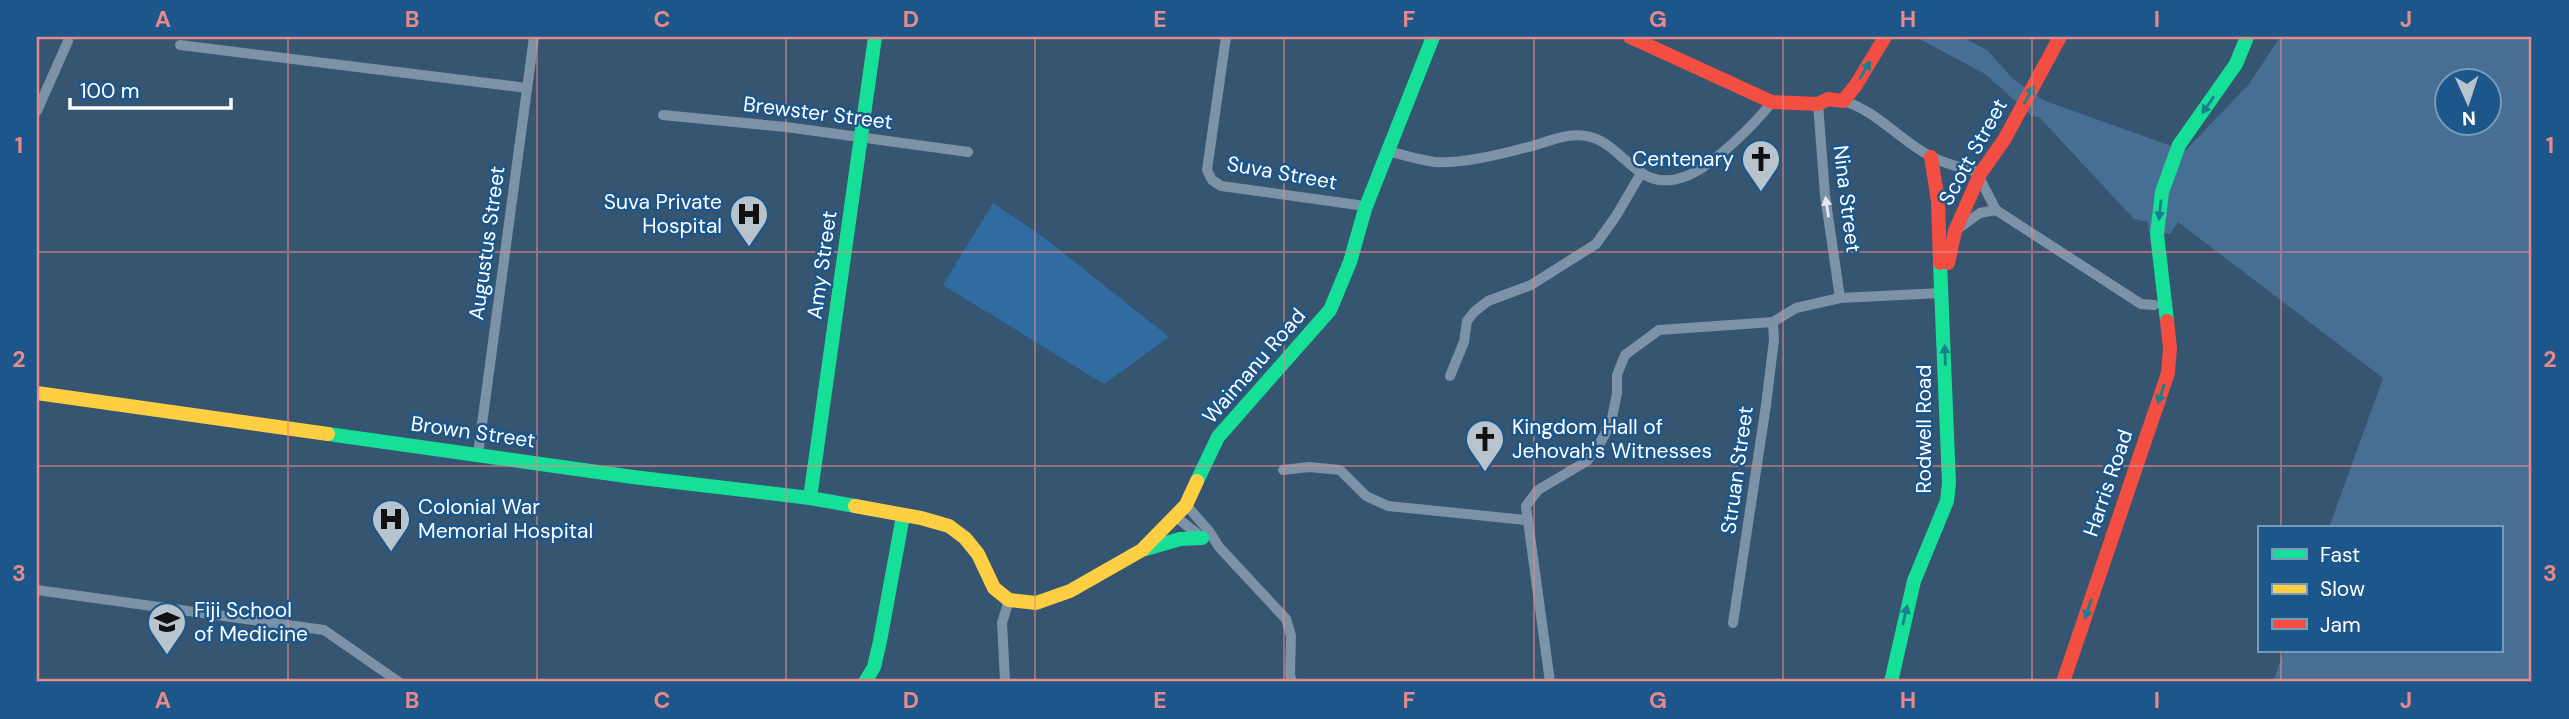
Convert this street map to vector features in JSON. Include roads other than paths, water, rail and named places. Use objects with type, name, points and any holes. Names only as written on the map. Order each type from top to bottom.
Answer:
[{"type":"main road","name":"Amy Street","points":[[810,498],[875,37]]},
{"type":"main road","name":"Waimanu Road","points":[[1009,600],[1036,603],[1070,591],[1142,551],[1186,505],[1218,437],[1330,310],[1350,262],[1365,209],[1433,37]]},
{"type":"main road","points":[[1630,37],[1772,102],[1818,104],[1828,99],[1843,101],[1856,85],[1884,37]]},
{"type":"main road","name":"Scott Street","points":[[1941,293],[1955,230],[1980,175],[2004,140],[2060,37]]},
{"type":"main road","points":[[2236,64],[2248,37]]},
{"type":"main road","points":[[2236,64],[2257,37]]},
{"type":"main road","name":"Harris Road","points":[[2063,682],[2168,373],[2170,349],[2158,300],[2157,234],[2162,192],[2179,145],[2236,64]]},
{"type":"main road","points":[[1931,157],[1938,201],[1941,293]]},
{"type":"main road","name":"Rodwell Road","points":[[1891,682],[1914,581],[1947,501],[1949,483],[1941,293]]},
{"type":"main road","name":"Brown Street","points":[[37,393],[633,477],[810,498],[903,516]]},
{"type":"main road","points":[[864,682],[874,667],[903,516],[949,526],[965,538],[978,554],[993,587],[1009,600]]},
{"type":"main road","points":[[1142,551],[1180,539],[1202,538]]},
{"type":"street","name":"Augustus Street","points":[[478,454],[534,37]]},
{"type":"street","name":"Suva Street","points":[[1226,37],[1207,170],[1212,180],[1221,187],[1358,205],[1365,209]]},
{"type":"street","points":[[37,111],[68,41]]},
{"type":"street","points":[[180,45],[527,88]]},
{"type":"street","points":[[1843,101],[1871,113],[1931,157],[1980,175],[1996,210],[2141,304],[2158,300]]},
{"type":"street","points":[[1388,151],[1437,162],[1455,161],[1498,155],[1570,136],[1586,135],[1601,141],[1640,175],[1661,179],[1682,178],[1703,168],[1760,118],[1772,102]]},
{"type":"street","name":"Nina Street","points":[[1818,104],[1825,195],[1840,298]]},
{"type":"street","name":"Brewster Street","points":[[663,115],[786,127],[968,152]]},
{"type":"street","points":[[1450,376],[1464,342],[1467,321],[1474,312],[1488,301],[1531,285],[1596,244],[1611,225],[1640,175]]},
{"type":"street","points":[[1955,230],[1980,213],[1996,210]]},
{"type":"street","points":[[1550,682],[1526,506],[1538,490],[1587,461],[1600,443],[1611,423],[1617,393],[1617,374],[1625,355],[1658,330],[1773,322],[1796,308],[1840,298],[1941,293]]},
{"type":"street","name":"Struan Street","points":[[1733,623],[1766,405],[1774,340],[1773,322]]},
{"type":"street","points":[[1283,470],[1309,467],[1340,470],[1366,496],[1388,506],[1526,520]]},
{"type":"street","points":[[1186,505],[1219,547],[1286,619],[1292,636],[1290,675],[1293,682]]},
{"type":"street","points":[[1176,517],[1202,538],[1219,547]]},
{"type":"street","points":[[37,590],[324,630],[399,682]]},
{"type":"street","points":[[1004,680],[1002,623],[1009,600]]},
{"type":"place","name":"Centenary","points":[[1761,193]]},
{"type":"place","name":"Suva Private Hospital","points":[[749,248]]},
{"type":"place","name":"Kingdom Hall of Jehovah's Witnesses","points":[[1485,473]]},
{"type":"place","name":"Colonial War Memorial Hospital","points":[[391,553]]},
{"type":"place","name":"Fiji School of Medicine","points":[[167,656]]}]
